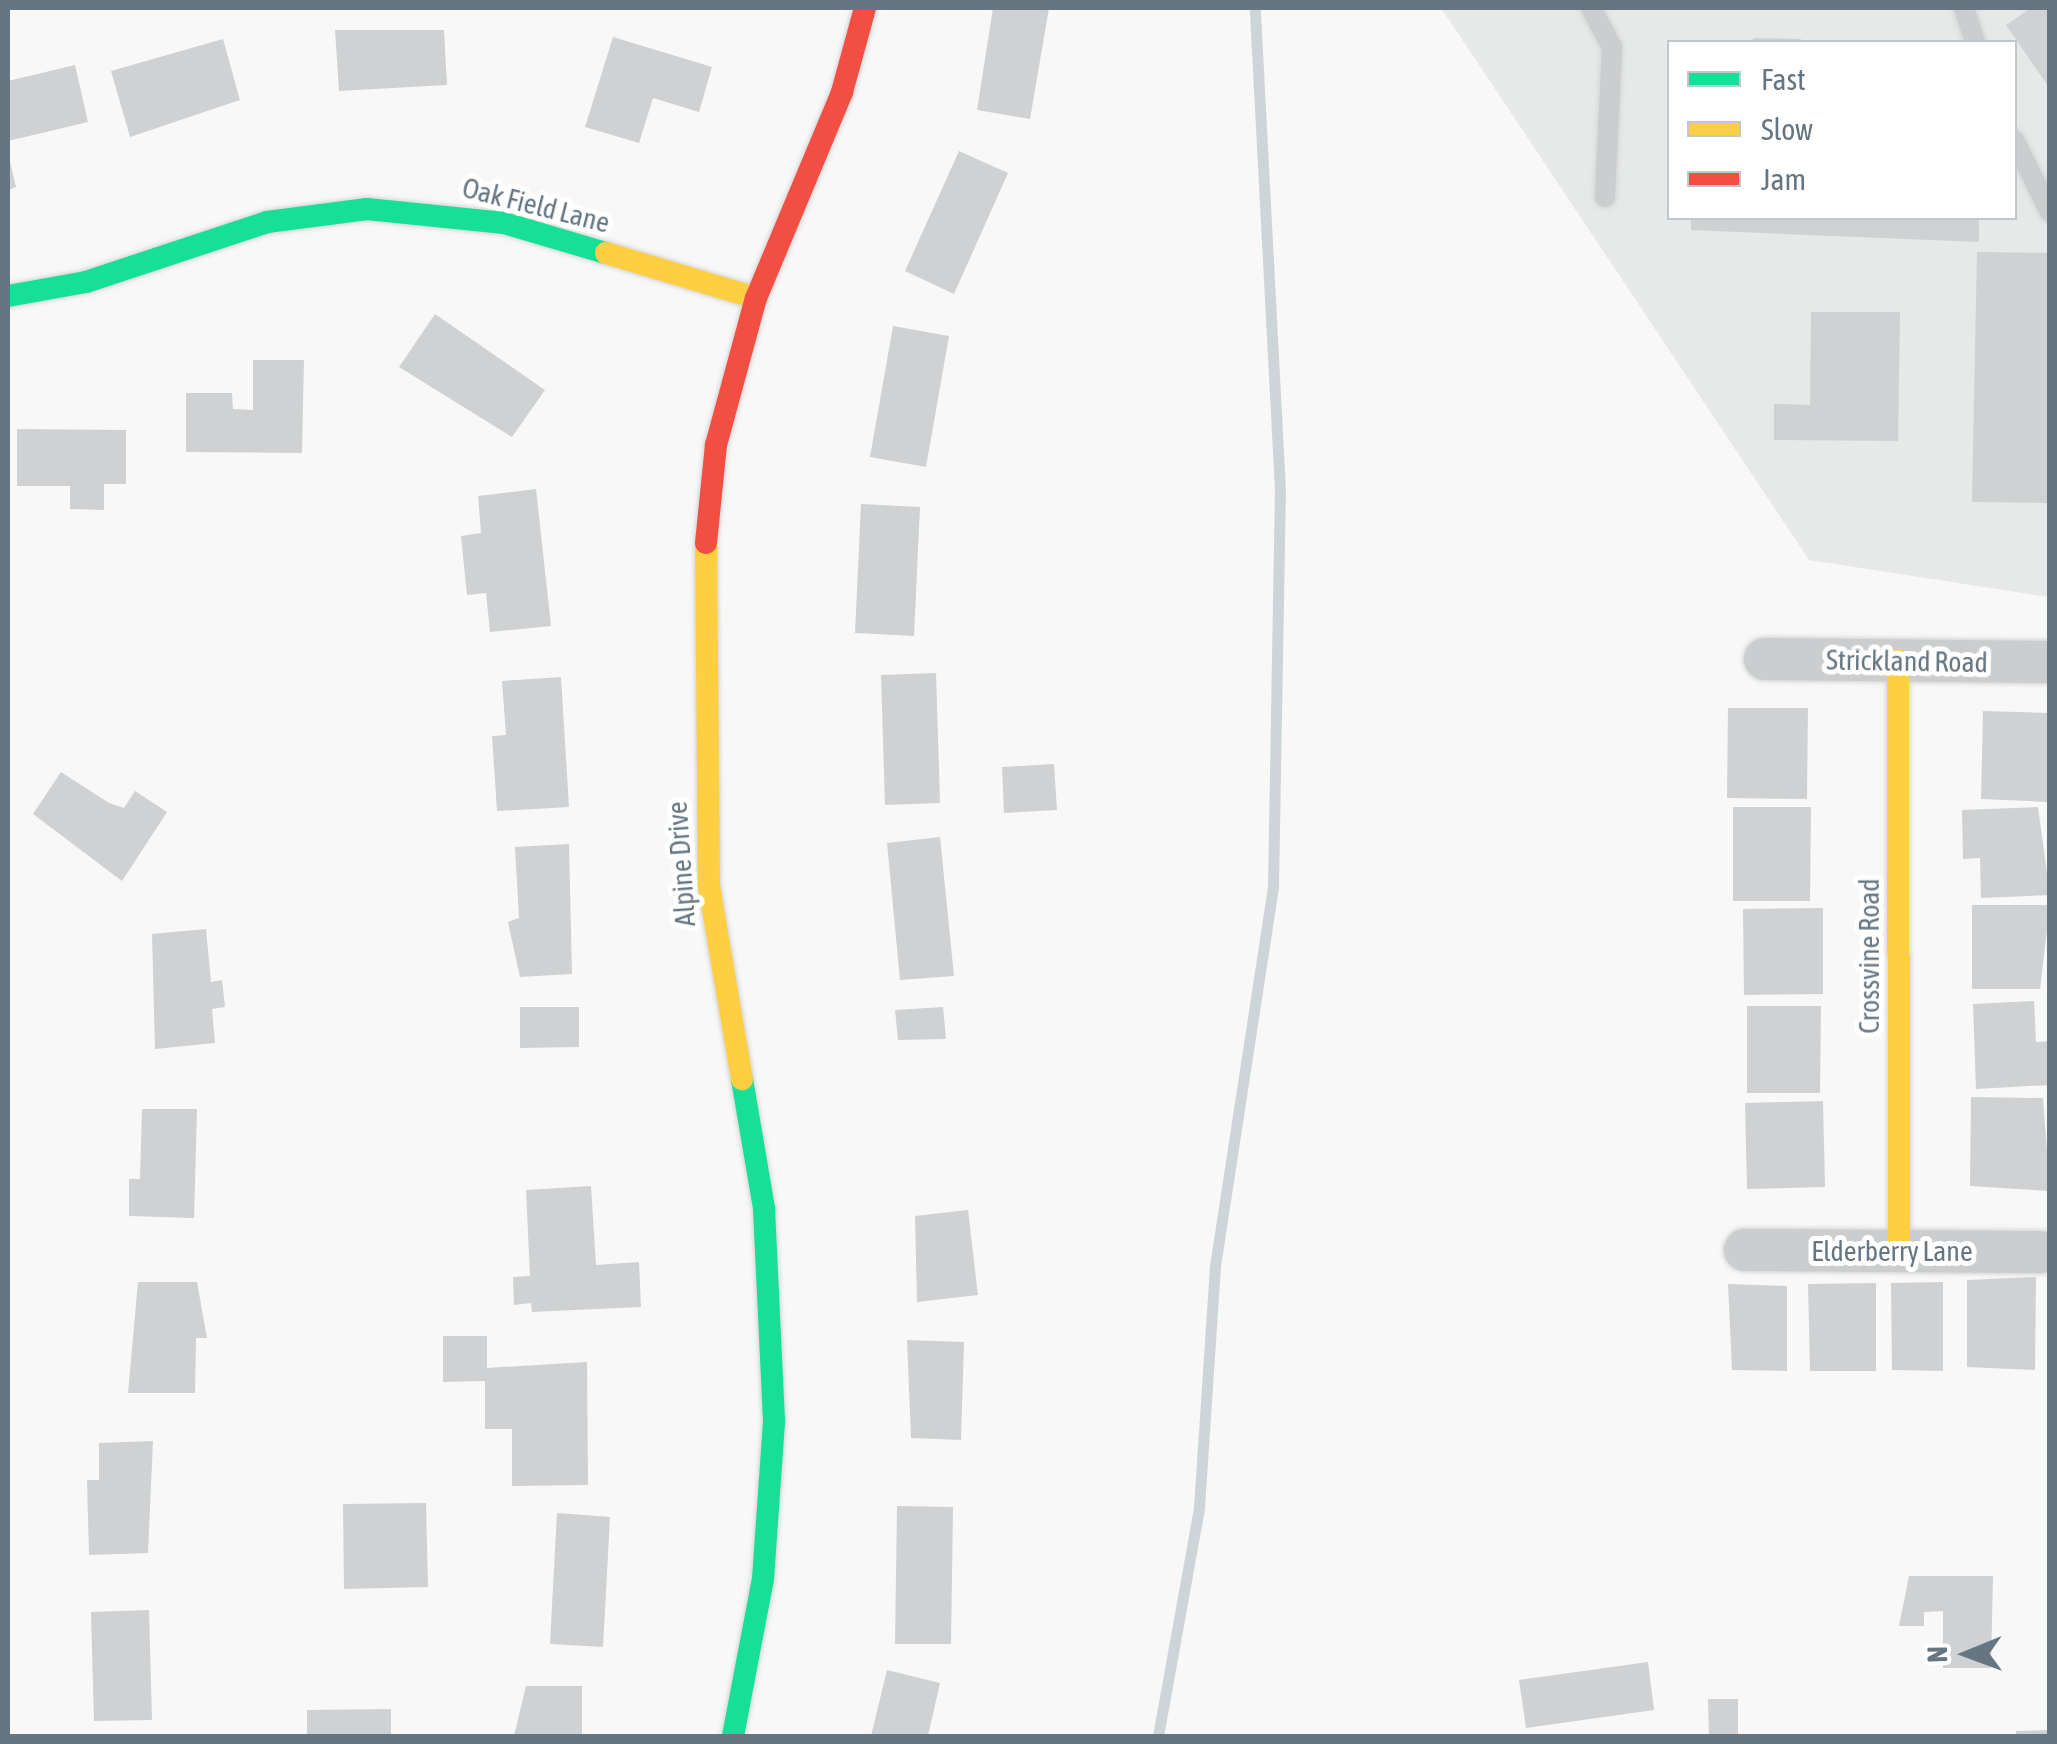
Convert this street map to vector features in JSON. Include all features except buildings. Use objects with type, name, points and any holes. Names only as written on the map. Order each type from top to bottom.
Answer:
[{"type":"street","name":"Alpine Drive","points":[[733,1736],[763,1580],[774,1421],[764,1208],[709,886],[701,589],[716,445],[756,298],[842,92],[865,8]]},
{"type":"street","name":"Oak Field Lane","points":[[8,296],[86,282],[267,222],[367,209],[504,223],[756,298]]},
{"type":"street","name":"Strickland Road","points":[[1764,659],[2050,662]]},
{"type":"street","name":"Crossvine Road","points":[[1898,660],[1900,1250]]},
{"type":"street","name":"Elderberry Lane","points":[[1745,1250],[2040,1252]]},
{"type":"lane","points":[[1591,8],[1612,47],[1605,197]]},
{"type":"lane","points":[[1964,8],[1975,40]]},
{"type":"lane","points":[[2017,146],[2050,212]]},
{"type":"shaded area","points":[[1441,8],[2049,8],[2049,597],[1809,560]]},
{"type":"waterway","points":[[1158,1736],[1199,1507],[1215,1266],[1273,887],[1280,490],[1255,8]]},
{"type":"traffic: fast","points":[[8,296],[86,282],[267,222],[367,209],[504,223],[606,253]]},
{"type":"traffic: fast","points":[[733,1736],[763,1579],[774,1421],[764,1208],[742,1079]]},
{"type":"traffic: slow","points":[[606,253],[756,298]]},
{"type":"traffic: slow","points":[[706,543],[709,886],[742,1079]]},
{"type":"traffic: slow","points":[[1898,660],[1899,1251]]},
{"type":"traffic: jam","points":[[706,543],[716,445],[756,298],[842,92],[865,8]]}]
